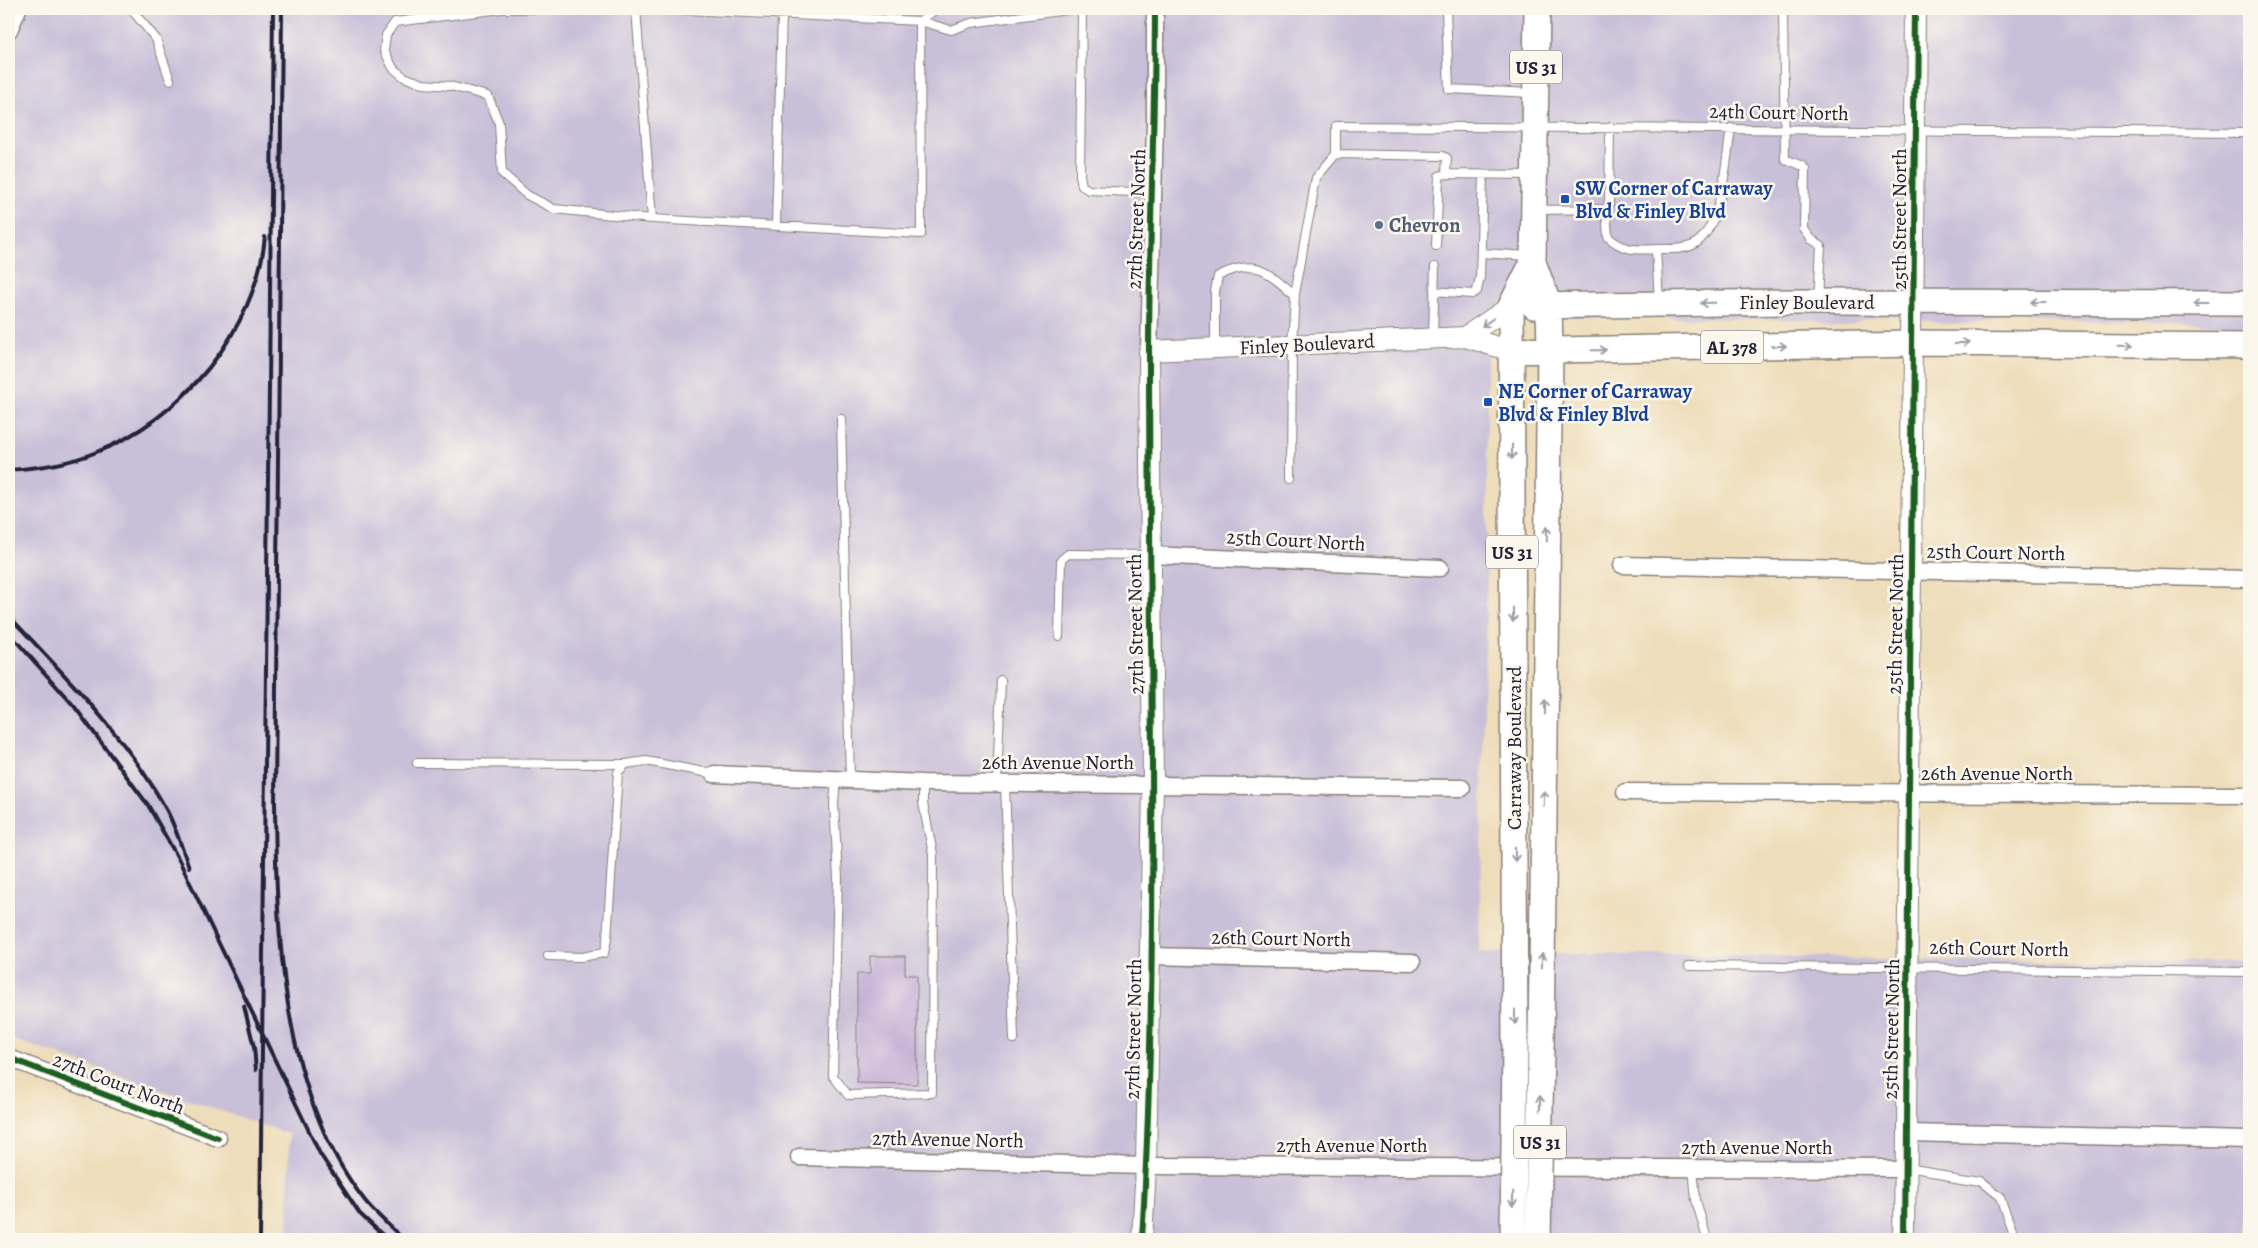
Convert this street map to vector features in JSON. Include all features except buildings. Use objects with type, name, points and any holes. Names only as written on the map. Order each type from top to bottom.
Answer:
[{"type":"main road","name":"Carraway Boulevard","points":[[1537,9],[1533,259],[1549,306],[1550,350],[1538,1239]]},
{"type":"main road","name":"Carraway Boulevard","points":[[1513,1239],[1515,1045],[1511,306],[1533,259]]},
{"type":"main road","name":"Finley Boulevard","points":[[1511,306],[1817,302],[2249,303]]},
{"type":"main road","name":"Finley Boulevard","points":[[1511,351],[1915,343],[2249,346]]},
{"type":"street","points":[[9,30],[18,9]]},
{"type":"street","name":"27th Street North","points":[[1142,1239],[1146,1166],[1153,784],[1149,351],[1153,193],[1153,9]]},
{"type":"street","name":"25th Street North","points":[[1905,1239],[1915,343],[1916,9]]},
{"type":"street","points":[[1465,338],[1511,306]]},
{"type":"street","name":"Finley Boulevard","points":[[1149,351],[1465,338],[1511,351]]},
{"type":"street","name":"25th Court North","points":[[1150,555],[1440,568]]},
{"type":"street","name":"25th Court North","points":[[1622,565],[2249,580]]},
{"type":"street","name":"26th Avenue North","points":[[714,774],[923,783],[1462,788]]},
{"type":"street","name":"26th Avenue North","points":[[1626,792],[2249,795]]},
{"type":"street","name":"26th Court North","points":[[1150,956],[1412,962]]},
{"type":"street","name":"27th Court North","points":[[9,1058],[218,1138]]},
{"type":"street","points":[[1906,1132],[2249,1140]]},
{"type":"street","name":"27th Avenue North","points":[[798,1157],[1146,1166],[1906,1169]]},
{"type":"lane","points":[[131,9],[156,39],[170,80]]},
{"type":"lane","points":[[545,9],[502,9],[395,22],[386,35],[384,50],[393,68],[404,77],[423,84],[450,86],[488,96],[499,123],[502,172],[526,195],[554,209],[652,219],[921,234],[920,22]]},
{"type":"lane","points":[[636,9],[652,219]]},
{"type":"lane","points":[[666,9],[920,22],[951,30],[971,23],[1074,9]]},
{"type":"lane","points":[[920,22],[936,9]]},
{"type":"lane","points":[[1082,9],[1080,175],[1082,186],[1089,190],[1153,193]]},
{"type":"lane","points":[[1446,9],[1449,90],[1535,93]]},
{"type":"lane","points":[[1783,9],[1785,159],[1805,169],[1804,229],[1811,238],[1821,245],[1817,302]]},
{"type":"lane","points":[[776,225],[782,14]]},
{"type":"lane","name":"24th Court North","points":[[1336,154],[1336,126],[1534,126],[2249,133]]},
{"type":"lane","points":[[1534,210],[1606,209],[1610,205],[1610,127]]},
{"type":"lane","points":[[1606,209],[1608,237],[1619,246],[1633,249],[1692,246],[1708,230],[1718,204],[1731,128]]},
{"type":"lane","points":[[1291,478],[1292,345],[1295,294],[1316,178],[1336,154],[1443,156],[1447,158],[1446,174]]},
{"type":"lane","points":[[1436,246],[1439,176],[1446,174],[1534,175]]},
{"type":"lane","points":[[1434,291],[1472,294],[1477,291],[1481,252],[1483,175]]},
{"type":"lane","points":[[1656,249],[1659,304]]},
{"type":"lane","points":[[1481,252],[1533,259]]},
{"type":"lane","points":[[1214,348],[1215,292],[1218,276],[1235,268],[1250,267],[1268,271],[1295,294]]},
{"type":"lane","points":[[1433,339],[1435,267]]},
{"type":"lane","points":[[841,419],[843,779],[834,803],[838,878],[833,1076],[848,1095],[932,1093],[933,854],[923,803],[923,783]]},
{"type":"lane","points":[[1059,636],[1061,560],[1068,554],[1150,555]]},
{"type":"lane","points":[[1001,680],[1001,783],[1014,1039]]},
{"type":"lane","points":[[418,763],[626,764],[646,761],[714,774]]},
{"type":"lane","points":[[548,956],[581,957],[604,953],[607,939],[616,788],[618,772],[626,764]]},
{"type":"lane","name":"26th Court North","points":[[1689,966],[2249,972]]},
{"type":"lane","points":[[1693,1168],[1696,1200],[1707,1239]]},
{"type":"lane","points":[[1906,1169],[1979,1181],[2000,1198],[2012,1230],[2011,1239]]},
{"type":"shaded area","points":[[9,9],[2249,9],[2249,324],[1487,316],[1487,556],[1479,953],[2249,962],[2249,1239],[288,1239],[289,1134],[9,1038]]},
{"type":"railway","points":[[260,1239],[273,9]]},
{"type":"railway","points":[[282,9],[275,802],[278,904],[282,957],[289,1011],[300,1063],[316,1113],[338,1160],[366,1202],[403,1239]]},
{"type":"railway","points":[[9,470],[52,465],[94,453],[126,438],[156,419],[184,395],[209,368],[230,338],[247,306],[259,272],[265,237]]},
{"type":"railway","points":[[9,616],[94,708],[133,758],[167,811],[189,867]]},
{"type":"railway","points":[[9,633],[74,706],[148,805],[179,860],[320,1154],[360,1214],[387,1239]]},
{"type":"railway","points":[[244,1006],[254,1047],[256,1070]]},
{"type":"cycle path","points":[[1142,1239],[1151,1018],[1152,797],[1149,355],[1155,9]]},
{"type":"cycle path","points":[[1905,1239],[1916,9]]},
{"type":"cycle path","points":[[9,1058],[218,1138]]},
{"type":"place","name":"SW Corner of Carraway Blvd & Finley Blvd","points":[[1565,199]]},
{"type":"place","name":"Chevron","points":[[1379,225]]},
{"type":"place","name":"NE Corner of Carraway Blvd & Finley Blvd","points":[[1488,402]]}]
